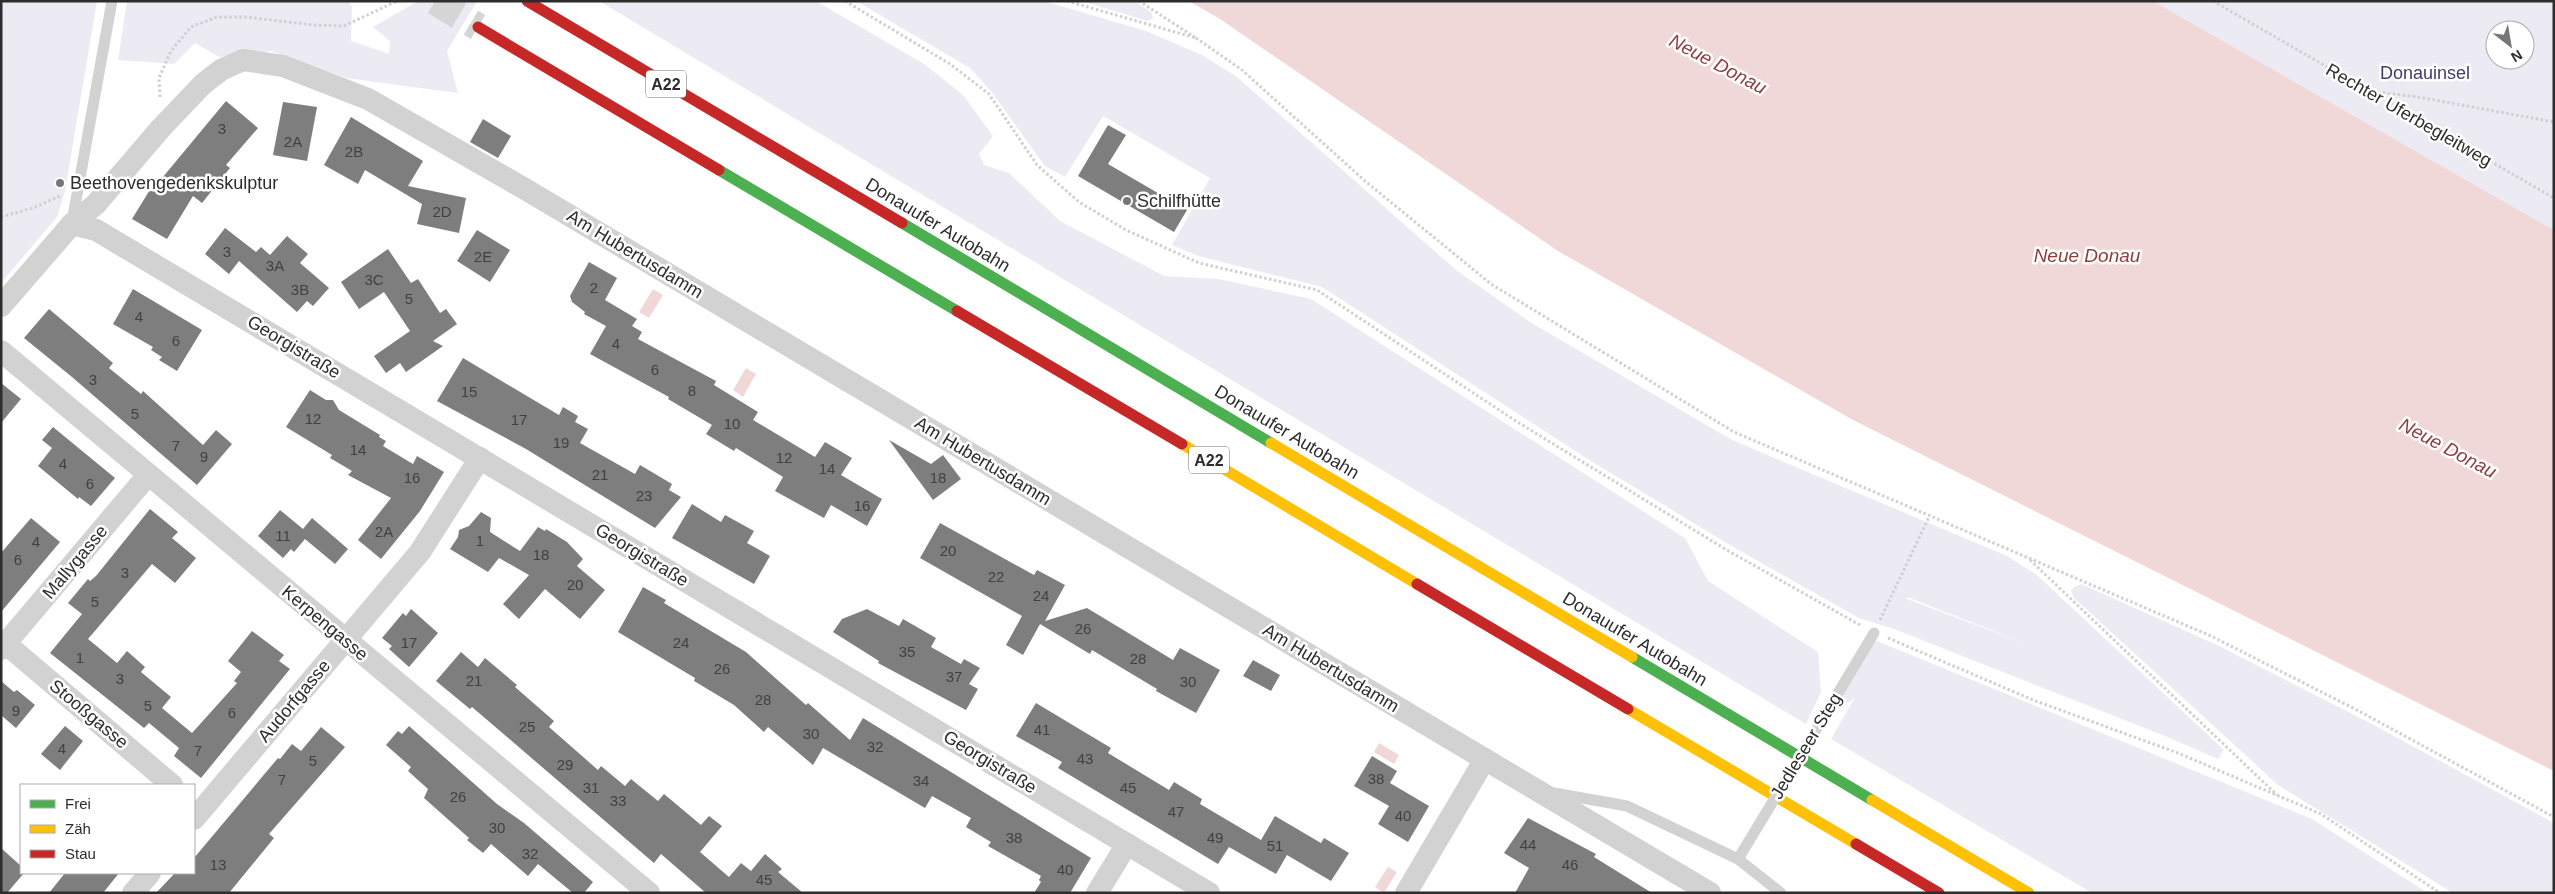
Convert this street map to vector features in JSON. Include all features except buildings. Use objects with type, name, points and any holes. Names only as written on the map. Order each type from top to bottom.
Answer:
[{"type":"highway","name":"Donauufer Autobahn","points":[[527,1],[2029,893]]},
{"type":"highway","name":"A22","points":[[478,27],[1939,893]]},
{"type":"street","name":"Am Hubertusdamm","points":[[161,128],[203,84],[221,70],[243,60],[283,66],[368,99],[1542,791],[1710,893]]},
{"type":"street","points":[[1,306],[72,224],[96,204],[161,128]]},
{"type":"street","name":"Georgistraße","points":[[72,224],[96,230],[1209,893]]},
{"type":"street","name":"Kerpengasse","points":[[1,351],[649,893]]},
{"type":"street","name":"Audorfgasse","points":[[196,811],[346,640],[420,552],[480,458]]},
{"type":"street","name":"Mallygasse","points":[[4,647],[148,475]]},
{"type":"street","name":"Stooßgasse","points":[[4,647],[171,784]]},
{"type":"street","points":[[1406,893],[1485,759]]},
{"type":"street","points":[[1097,893],[1127,844]]},
{"type":"street","points":[[133,893],[149,874]]},
{"type":"lane","points":[[72,224],[112,1]]},
{"type":"lane","name":"Jedleseer Steg","points":[[1738,859],[1874,633]]},
{"type":"lane","points":[[1542,791],[1627,806],[1738,859],[1781,893]]},
{"type":"path","points":[[161,128],[159,78],[171,51],[191,27],[216,17],[245,16],[314,25],[344,26],[397,1]]},
{"type":"path","points":[[845,1],[950,64],[989,94],[1037,164],[1079,202],[1126,230],[1199,263],[1317,290],[1519,423],[1716,544],[1874,633],[2033,700],[2178,753],[2321,814],[2440,893]]},
{"type":"path","points":[[1067,1],[1196,38]]},
{"type":"path","points":[[1139,1],[1242,70],[1365,181],[1491,284],[1734,432],[1929,517],[2080,578],[2211,636],[2357,710],[2554,817]]},
{"type":"path","name":"Rechter Uferbegleitweg","points":[[2213,1],[2364,90],[2554,198]]},
{"type":"path","points":[[2364,90],[2418,97],[2554,122]]},
{"type":"path","points":[[1,217],[33,208],[77,189]]},
{"type":"path","points":[[1874,633],[1929,517]]},
{"type":"path","points":[[2027,558],[2279,796]]},
{"type":"green space","points":[[1,1],[97,1],[65,191],[57,217],[1,283]]},
{"type":"green space","points":[[127,1],[348,1],[352,6],[351,41],[389,54],[390,41],[373,27],[418,1],[477,1],[447,51],[458,93],[346,78],[271,51],[219,57],[195,43],[174,64],[118,60]]},
{"type":"green space","points":[[599,1],[816,1],[924,64],[963,95],[993,136],[979,154],[984,165],[1009,173],[1060,221],[1164,276],[1218,279],[1311,299],[1685,538],[1708,581],[1818,652],[1821,692],[1806,724]]},
{"type":"green space","points":[[856,1],[1044,1],[1146,31],[1202,55],[1237,77],[1456,270],[1530,322],[1732,440],[2007,556],[2037,575],[2224,750],[2218,759],[2165,736],[1894,629],[1859,618],[1735,548],[1591,461],[1322,287],[1198,256],[1172,245],[1210,178],[1103,116],[1065,177],[1045,166],[990,90],[970,68]],"holes":[[[1907,597],[2040,649],[1907,599]]]},
{"type":"green space","points":[[1081,1],[1134,1],[1151,12],[1153,18],[1148,21]]},
{"type":"green space","name":"Donauinsel","points":[[2153,1],[2554,1],[2554,230]]},
{"type":"green space","points":[[2081,584],[2215,644],[2370,723],[2554,823],[2554,893],[2453,893],[2278,785],[2074,598],[2071,591],[2074,587]]},
{"type":"green space","points":[[1877,641],[2312,819],[2428,893],[2092,893],[1831,739],[1854,699],[1839,708],[1835,704],[1871,643]]},
{"type":"water","name":"Neue Donau","points":[[1189,1],[2153,1],[2554,230],[2554,771],[1853,420],[1558,251],[1220,19]]},
{"type":"water","points":[[653,289],[663,295],[649,318],[639,312]]},
{"type":"water","points":[[746,368],[756,374],[743,397],[733,390]]},
{"type":"water","points":[[1379,743],[1399,755],[1394,764],[1374,752]]},
{"type":"water","points":[[1388,867],[1397,872],[1384,893],[1375,887]]},
{"type":"tunnel","points":[[435,1],[478,27]]},
{"type":"traffic: fast","points":[[719,170],[957,311]]},
{"type":"traffic: fast","points":[[902,223],[1271,443]]},
{"type":"traffic: fast","points":[[1632,657],[1872,800]]},
{"type":"traffic: slow","points":[[1271,443],[1632,657]]},
{"type":"traffic: slow","points":[[1182,444],[1417,584]]},
{"type":"traffic: slow","points":[[1628,709],[1856,844]]},
{"type":"traffic: slow","points":[[1872,800],[2029,893]]},
{"type":"traffic: jam","points":[[527,1],[902,223]]},
{"type":"traffic: jam","points":[[478,27],[719,170]]},
{"type":"traffic: jam","points":[[957,311],[1182,444]]},
{"type":"traffic: jam","points":[[1417,584],[1628,709]]},
{"type":"traffic: jam","points":[[1856,844],[1939,893]]},
{"type":"place","name":"Beethovengedenkskulptur","points":[[60,183]]},
{"type":"place","name":"Schilfhütte","points":[[1127,201]]}]
